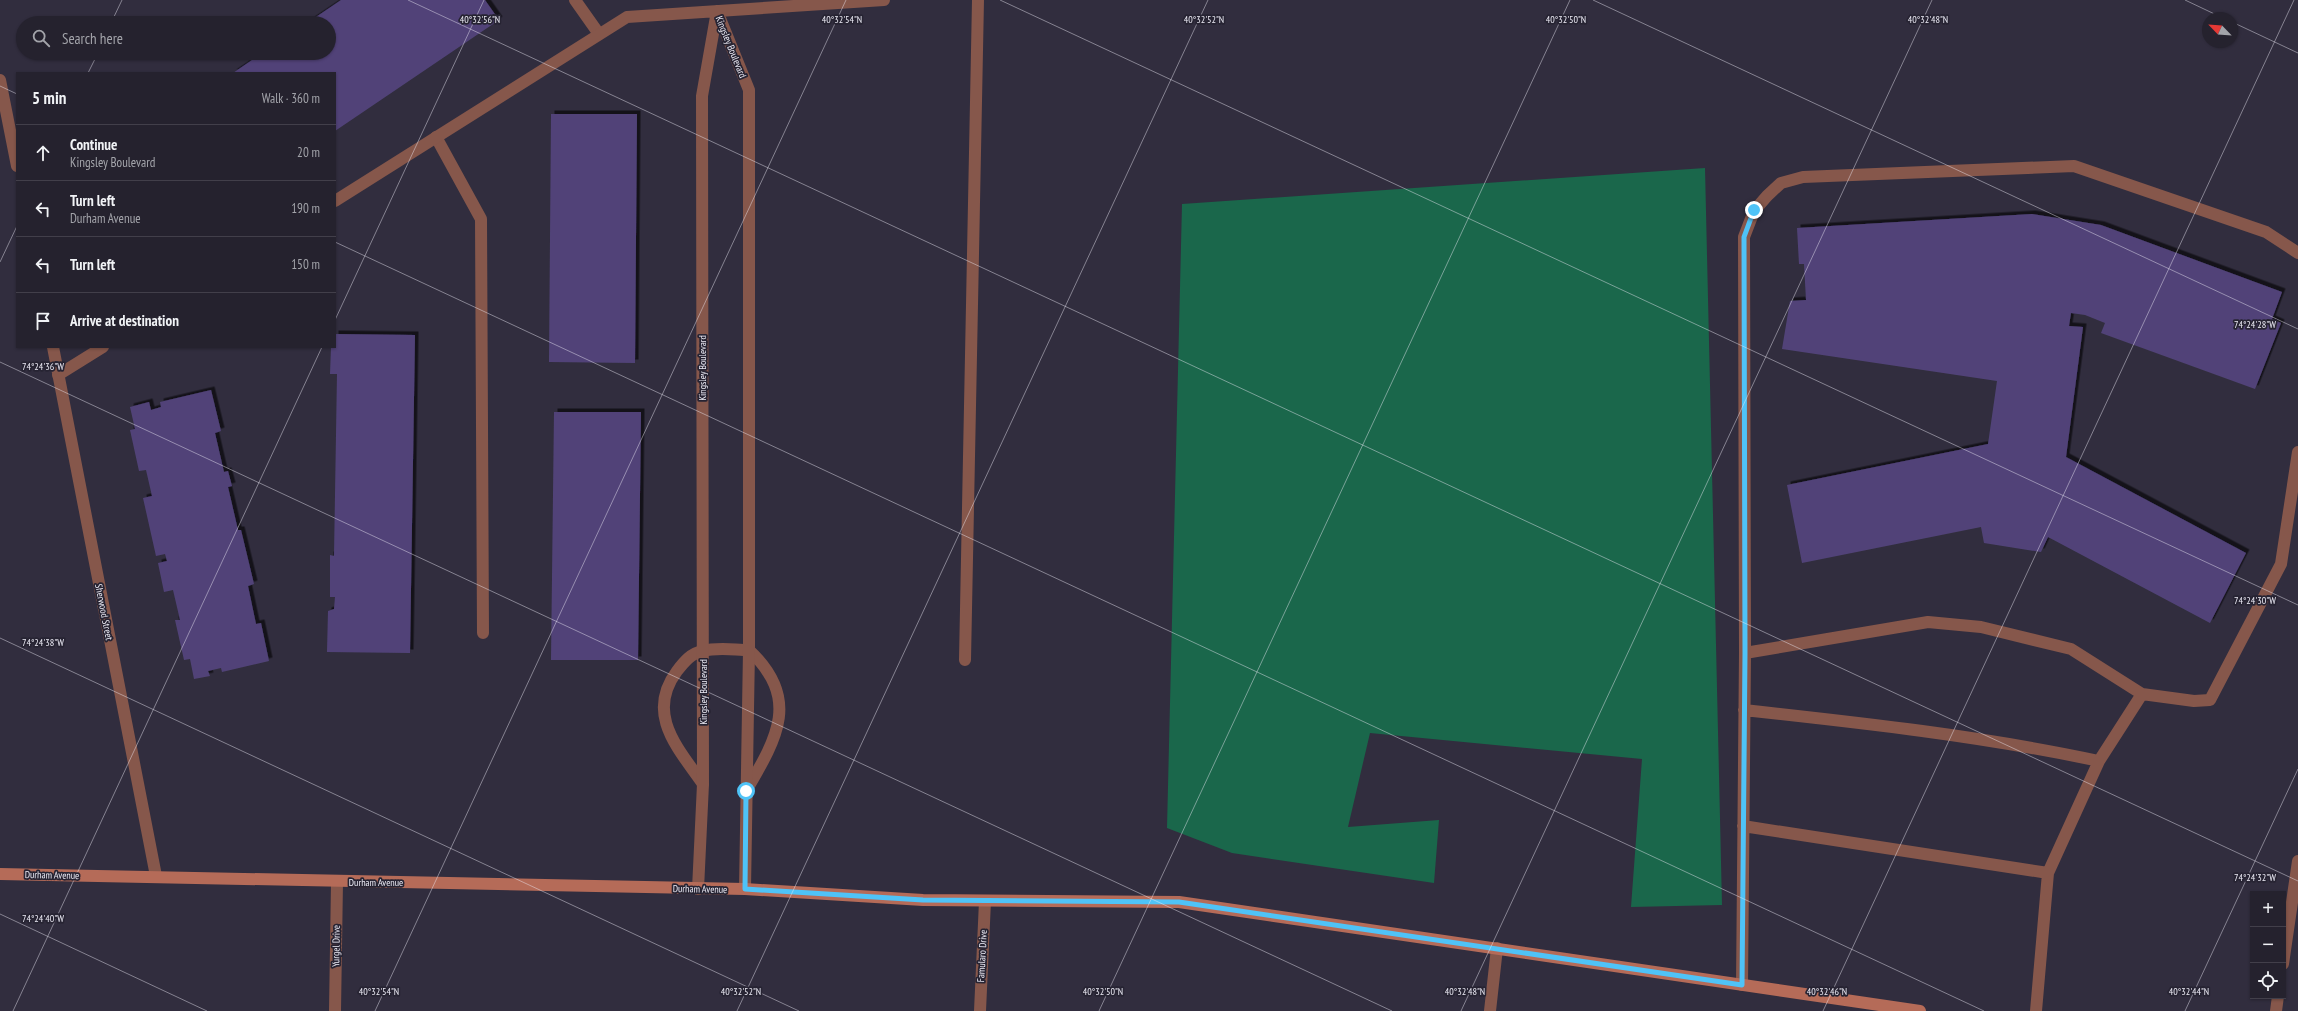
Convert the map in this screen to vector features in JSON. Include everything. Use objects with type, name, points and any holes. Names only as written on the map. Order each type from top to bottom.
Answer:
[{"type":"main road","name":"Durham Avenue","points":[[0,874],[156,876],[337,882],[460,882],[745,889],[923,900],[1179,902],[1920,1011]]},
{"type":"street","points":[[575,0],[600,34]]},
{"type":"street","points":[[336,200],[627,17],[884,0]]},
{"type":"street","points":[[965,660],[978,0]]},
{"type":"street","name":"Kingsley Boulevard","points":[[717,11],[749,90],[749,650],[745,889]]},
{"type":"street","name":"Kingsley Boulevard","points":[[698,889],[703,784],[702,96],[717,11]]},
{"type":"street","points":[[0,80],[16,161]]},
{"type":"street","points":[[436,137],[481,219],[483,633]]},
{"type":"street","points":[[1742,985],[1745,653],[1744,237],[1754,210],[1781,183],[1803,177],[2074,166],[2266,232],[2298,253]]},
{"type":"street","name":"Sherwood Street","points":[[53,348],[156,876]]},
{"type":"street","points":[[58,375],[101,348]]},
{"type":"street","points":[[1745,653],[1928,622],[1981,627],[2071,649],[2142,694],[2194,701],[2210,700],[2281,564],[2298,452]]},
{"type":"street","points":[[703,784],[668,731],[662,711],[665,693],[672,678],[687,658],[703,650],[749,650],[763,664],[775,684],[780,713],[776,735],[771,748],[746,791]]},
{"type":"street","points":[[2036,1011],[2048,873],[2099,761],[2142,694]]},
{"type":"street","points":[[1744,710],[1937,732],[2034,747],[2099,761]]},
{"type":"street","points":[[1743,826],[2048,873]]},
{"type":"street","points":[[2283,963],[2298,861]]},
{"type":"street","name":"Yurgel Drive","points":[[335,1011],[337,882]]},
{"type":"street","name":"Famularo Drive","points":[[980,1011],[985,901]]},
{"type":"street","points":[[1490,1011],[1497,948]]},
{"type":"street","points":[[2276,1011],[2278,999]]},
{"type":"green space","points":[[1705,168],[1722,905],[1631,907],[1642,759],[1370,733],[1348,827],[1439,820],[1434,883],[1232,853],[1167,828],[1182,204]]},
{"type":"building","points":[[341,0],[485,0],[499,20],[336,130],[336,72],[234,72],[252,60],[336,60],[336,16],[317,16]]},
{"type":"building","points":[[551,114],[637,114],[635,363],[549,362]]},
{"type":"building","points":[[2032,214],[2101,225],[2282,292],[2272,319],[2281,323],[2255,389],[2101,333],[2105,323],[2085,315],[2071,313],[2069,326],[2083,327],[2066,457],[2246,553],[2210,623],[2048,537],[2041,552],[1984,543],[1981,527],[1802,563],[1787,485],[1988,444],[1997,381],[1782,349],[1790,301],[1806,300],[1804,264],[1799,264],[1797,228]]},
{"type":"building","points":[[336,334],[415,335],[410,653],[327,652],[328,611],[334,609],[335,597],[330,597],[330,555],[334,556],[337,374],[330,374],[331,348],[336,348]]},
{"type":"building","points":[[211,390],[221,431],[215,433],[224,472],[228,471],[232,486],[228,487],[238,530],[241,530],[254,584],[248,586],[256,624],[261,623],[269,661],[222,672],[221,668],[208,671],[210,676],[194,679],[190,659],[184,660],[175,620],[180,620],[173,590],[164,592],[158,563],[167,561],[165,554],[156,556],[143,498],[152,496],[146,470],[139,471],[130,430],[135,429],[130,407],[149,402],[151,410],[161,407],[160,402]]},
{"type":"building","points":[[554,412],[641,412],[638,660],[551,660]]},
{"type":"route","points":[[746,791],[745,889],[923,900],[1179,902],[1742,985],[1745,653],[1744,237],[1754,210]]}]
